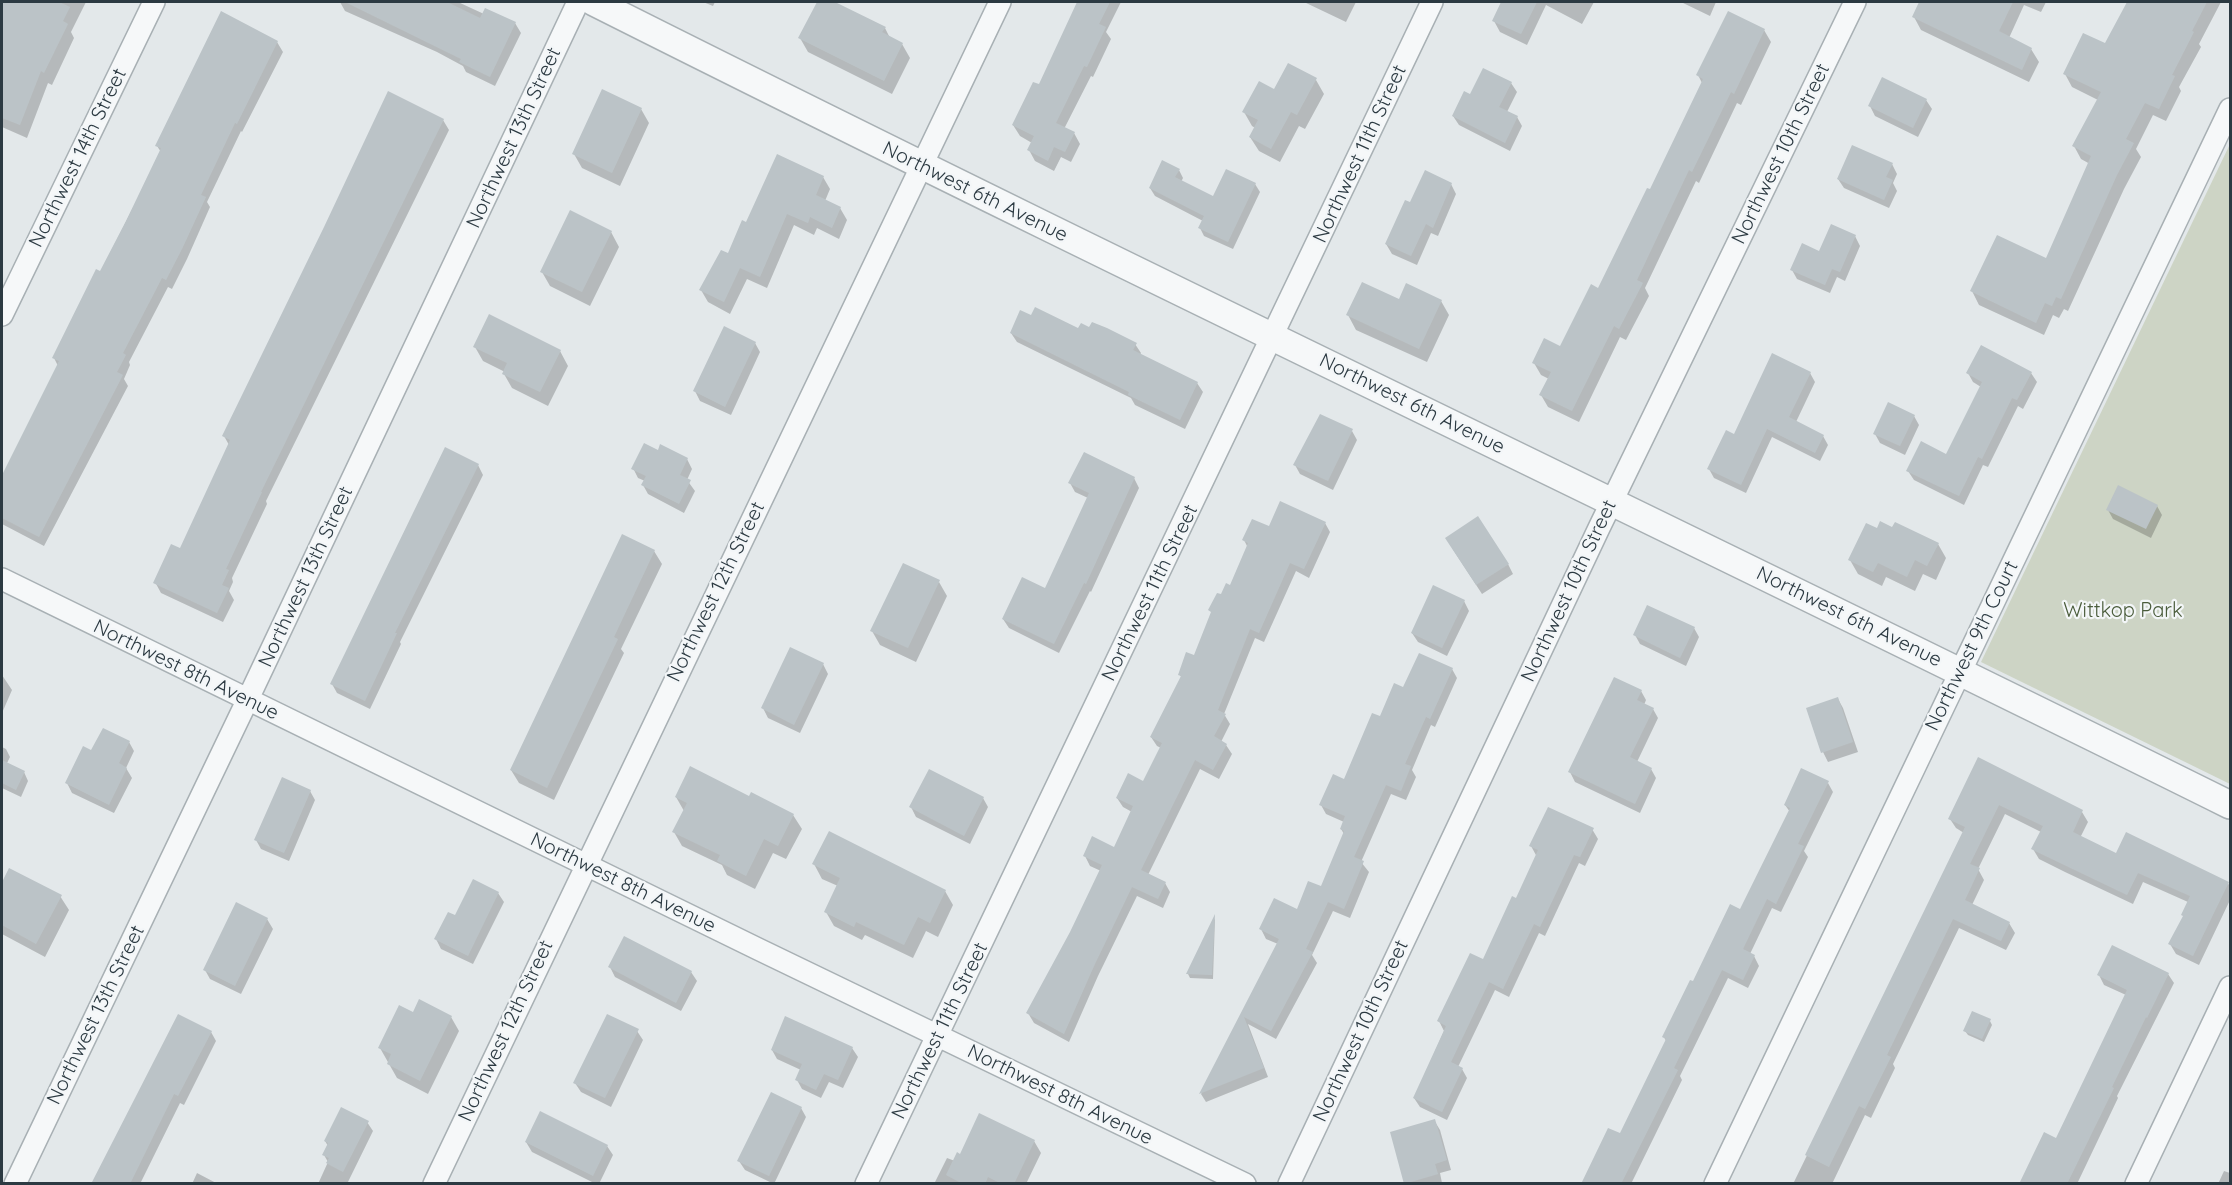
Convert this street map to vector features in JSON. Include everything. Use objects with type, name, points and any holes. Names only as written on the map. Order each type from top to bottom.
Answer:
[{"type":"street","name":"Northwest 14th Street","points":[[2,315],[154,2]]},
{"type":"street","name":"Northwest 13th Street","points":[[15,1184],[578,2]]},
{"type":"street","name":"Northwest 6th Avenue","points":[[594,2],[920,166],[1612,501],[2230,805]]},
{"type":"street","name":"Northwest 12th Street","points":[[434,1184],[1000,2]]},
{"type":"street","name":"Northwest 11th Street","points":[[867,1184],[1432,2]]},
{"type":"street","name":"Northwest 10th Street","points":[[1289,1184],[1612,501],[1855,2]]},
{"type":"street","name":"Northwest 9th Court","points":[[1715,1184],[2230,109]]},
{"type":"street","name":"Northwest 8th Avenue","points":[[2,579],[247,701],[1245,1184]]},
{"type":"street","points":[[2136,1184],[2230,987]]},
{"type":"green space","name":"Wittkop Park","points":[[2230,144],[2230,784],[1981,662]]},
{"type":"building","points":[[2,2],[59,2],[70,7],[63,21],[68,24],[44,73],[41,71],[20,125],[2,118]]},
{"type":"building","points":[[345,2],[447,2],[480,18],[485,8],[516,22],[490,77],[459,62],[461,59]]},
{"type":"building","points":[[817,2],[835,2],[886,27],[882,32],[903,43],[884,81],[798,38]]},
{"type":"building","points":[[1077,2],[1110,2],[1099,24],[1106,27],[1056,123],[1075,132],[1065,152],[1054,147],[1048,161],[1027,150],[1034,136],[1012,125],[1033,82],[1039,84]]},
{"type":"building","points":[[1501,2],[1537,2],[1521,34],[1492,21]]},
{"type":"building","points":[[1919,2],[2013,2],[1999,31],[2032,48],[2022,70],[1912,17]]},
{"type":"building","points":[[2127,2],[2207,2],[2172,75],[2175,76],[2159,109],[2145,103],[2126,139],[2134,143],[2117,175],[2061,299],[2056,297],[2052,306],[2045,303],[2036,323],[1970,291],[1997,235],[2046,258],[2091,156],[2072,146],[2101,92],[2063,74],[2083,33],[2105,43]]},
{"type":"building","points":[[221,11],[278,41],[201,195],[206,197],[182,249],[166,280],[162,278],[123,353],[126,355],[117,372],[123,375],[39,537],[2,518],[2,475],[59,361],[52,358],[96,269],[100,271],[126,221],[161,148],[155,146]]},
{"type":"building","points":[[1728,11],[1765,29],[1734,94],[1731,92],[1692,172],[1689,170],[1637,280],[1643,283],[1619,329],[1614,326],[1572,411],[1539,395],[1551,372],[1532,363],[1544,338],[1560,346],[1591,284],[1598,288],[1647,188],[1650,189],[1703,79],[1696,75]]},
{"type":"building","points":[[1288,63],[1317,78],[1297,115],[1291,112],[1271,149],[1249,137],[1258,120],[1242,112],[1259,81],[1274,89]]},
{"type":"building","points":[[1483,68],[1512,82],[1499,107],[1518,116],[1505,143],[1452,116],[1464,91],[1470,94]]},
{"type":"building","points":[[1882,77],[1927,99],[1913,128],[1868,106]]},
{"type":"building","points":[[602,89],[642,108],[612,173],[572,154]]},
{"type":"building","points":[[388,91],[444,119],[261,492],[226,569],[229,570],[222,585],[229,588],[217,613],[153,583],[171,544],[180,548],[230,440],[222,436]]},
{"type":"building","points":[[1852,145],[1893,163],[1886,177],[1893,180],[1884,200],[1837,179]]},
{"type":"building","points":[[777,154],[824,176],[816,195],[841,207],[832,228],[810,217],[808,223],[787,214],[760,277],[740,268],[724,302],[699,290],[721,250],[728,253],[742,220],[746,222]]},
{"type":"building","points":[[1162,160],[1180,169],[1175,177],[1213,196],[1226,169],[1256,183],[1228,242],[1198,228],[1204,216],[1149,188]]},
{"type":"building","points":[[1425,170],[1452,183],[1433,228],[1426,224],[1411,256],[1385,244],[1405,200],[1410,202]]},
{"type":"building","points":[[570,210],[612,231],[582,292],[540,272]]},
{"type":"building","points":[[1831,224],[1856,235],[1840,272],[1832,269],[1825,285],[1790,270],[1802,243],[1819,251]]},
{"type":"building","points":[[1362,282],[1399,299],[1406,283],[1442,300],[1419,349],[1346,315]]},
{"type":"building","points":[[1035,307],[1078,328],[1081,323],[1089,327],[1092,322],[1107,328],[1137,343],[1133,350],[1198,382],[1180,420],[1010,333],[1020,310],[1031,315]]},
{"type":"building","points":[[489,314],[561,350],[540,392],[502,374],[507,363],[473,347]]},
{"type":"building","points":[[724,326],[756,342],[725,407],[693,391]]},
{"type":"building","points":[[1981,345],[2032,372],[2017,400],[2012,398],[1982,459],[1978,457],[1959,496],[1906,471],[1921,441],[1946,454],[1982,382],[1966,373]]},
{"type":"building","points":[[1772,353],[1811,372],[1789,417],[1824,435],[1815,453],[1767,429],[1741,485],[1707,469],[1726,430],[1734,434]]},
{"type":"building","points":[[1888,402],[1915,415],[1900,446],[1873,434]]},
{"type":"building","points":[[1320,414],[1353,429],[1328,481],[1293,465]]},
{"type":"building","points":[[644,443],[658,450],[660,444],[688,458],[680,475],[691,480],[679,504],[641,485],[646,476],[631,469]]},
{"type":"building","points":[[445,447],[479,464],[395,633],[397,633],[365,701],[330,684]]},
{"type":"building","points":[[1084,452],[1135,477],[1086,584],[1084,583],[1054,644],[1002,619],[1022,577],[1045,588],[1089,493],[1068,483]]},
{"type":"building","points":[[2118,485],[2158,505],[2146,529],[2106,510]]},
{"type":"building","points":[[1280,501],[1326,522],[1304,569],[1290,563],[1259,633],[1250,629],[1218,710],[1226,714],[1214,736],[1227,744],[1213,770],[1195,760],[1141,870],[1166,882],[1158,899],[1132,887],[1064,1034],[1026,1013],[1070,932],[1102,865],[1083,856],[1092,836],[1114,847],[1133,806],[1116,798],[1128,773],[1143,781],[1162,743],[1150,737],[1181,676],[1178,675],[1186,652],[1194,655],[1211,612],[1208,610],[1217,593],[1221,594],[1226,583],[1230,585],[1248,543],[1242,540],[1252,519],[1269,526]]},
{"type":"building","points":[[1478,516],[1509,564],[1476,585],[1445,538]]},
{"type":"building","points":[[1880,521],[1892,527],[1895,522],[1939,543],[1927,566],[1915,560],[1907,577],[1878,563],[1873,572],[1848,560],[1866,523],[1877,528]]},
{"type":"building","points":[[622,534],[655,550],[614,637],[618,639],[547,788],[510,770]]},
{"type":"building","points":[[903,563],[940,580],[908,648],[870,631]]},
{"type":"building","points":[[1433,585],[1465,600],[1442,648],[1411,633]]},
{"type":"building","points":[[1647,605],[1695,627],[1680,658],[1633,635]]},
{"type":"building","points":[[790,647],[824,663],[794,725],[761,708]]},
{"type":"building","points":[[1419,653],[1453,668],[1430,719],[1426,717],[1405,764],[1411,766],[1401,791],[1386,785],[1354,857],[1364,861],[1344,909],[1328,902],[1306,949],[1313,952],[1271,1031],[1244,1017],[1264,1068],[1199,1094],[1279,939],[1259,929],[1274,898],[1297,909],[1308,881],[1321,886],[1344,831],[1340,829],[1345,816],[1319,805],[1333,774],[1344,779],[1372,713],[1380,716],[1394,683],[1403,687]]},
{"type":"building","points":[[1614,677],[1642,690],[1637,700],[1654,708],[1630,757],[1652,768],[1635,804],[1568,772]]},
{"type":"building","points":[[1838,697],[1853,742],[1821,753],[1806,708]]},
{"type":"building","points":[[103,728],[130,741],[119,763],[127,768],[109,805],[65,783],[83,746],[91,750]]},
{"type":"building","points":[[1978,757],[2083,810],[2073,832],[2116,853],[2126,832],[2229,882],[2193,956],[2168,944],[2183,916],[2181,915],[2190,896],[2138,873],[2127,895],[2031,849],[2043,826],[1999,805],[1970,864],[1980,868],[1965,900],[2010,922],[2001,941],[1953,919],[1887,1055],[1891,1057],[1865,1109],[1859,1106],[1829,1167],[1805,1155],[1965,827],[1948,819]]},
{"type":"building","points":[[2,760],[25,771],[16,790],[2,783]]},
{"type":"building","points":[[690,766],[749,796],[751,792],[794,814],[778,846],[764,839],[746,876],[717,861],[720,855],[672,832],[687,803],[675,797]]},
{"type":"building","points":[[1801,768],[1829,781],[1798,844],[1804,846],[1776,904],[1767,899],[1743,949],[1755,955],[1743,980],[1722,970],[1674,1068],[1678,1070],[1621,1184],[1581,1184],[1608,1128],[1620,1133],[1666,1039],[1662,1037],[1690,980],[1693,981],[1730,904],[1740,909],[1790,808],[1784,805]]},
{"type":"building","points":[[929,769],[984,797],[964,836],[909,807]]},
{"type":"building","points":[[282,777],[311,790],[284,853],[254,840]]},
{"type":"building","points":[[1548,807],[1594,828],[1580,857],[1574,855],[1540,927],[1534,924],[1503,989],[1489,982],[1451,1062],[1463,1068],[1442,1112],[1413,1098],[1446,1026],[1437,1021],[1470,953],[1483,959],[1512,896],[1516,898],[1538,850],[1529,846]]},
{"type":"building","points":[[829,831],[946,890],[930,923],[918,917],[904,945],[856,922],[854,927],[824,912],[840,878],[812,864]]},
{"type":"building","points":[[9,868],[62,895],[36,944],[2,925],[2,882]]},
{"type":"building","points":[[473,879],[499,892],[468,956],[434,939],[448,912],[455,915]]},
{"type":"building","points":[[236,902],[268,918],[235,986],[203,970]]},
{"type":"building","points":[[1215,914],[1212,975],[1186,974]]},
{"type":"building","points":[[624,936],[692,971],[676,1003],[608,967]]},
{"type":"building","points":[[2112,945],[2169,973],[2067,1184],[2019,1184],[2044,1132],[2056,1138],[2127,990],[2097,975]]},
{"type":"building","points":[[419,999],[452,1016],[420,1081],[387,1064],[391,1054],[378,1048],[399,1005],[413,1012]]},
{"type":"building","points":[[1972,1011],[1991,1019],[1982,1039],[1963,1031]]},
{"type":"building","points":[[178,1014],[212,1031],[178,1096],[174,1094],[130,1184],[91,1184]]},
{"type":"building","points":[[607,1014],[639,1029],[605,1098],[573,1083]]},
{"type":"building","points":[[785,1016],[853,1047],[838,1080],[824,1074],[816,1090],[795,1080],[802,1064],[771,1050]]},
{"type":"building","points":[[771,1092],[802,1107],[769,1176],[737,1161]]},
{"type":"building","points":[[341,1107],[369,1121],[343,1172],[326,1163],[329,1158],[322,1155],[328,1143],[324,1141]]},
{"type":"building","points":[[540,1111],[608,1145],[593,1176],[525,1142]]},
{"type":"building","points":[[979,1113],[1035,1140],[1014,1184],[1002,1184],[988,1177],[985,1184],[963,1184],[946,1175],[957,1152],[960,1154]]},
{"type":"building","points":[[1435,1119],[1447,1160],[1435,1164],[1438,1174],[1404,1184],[1390,1132]]}]
